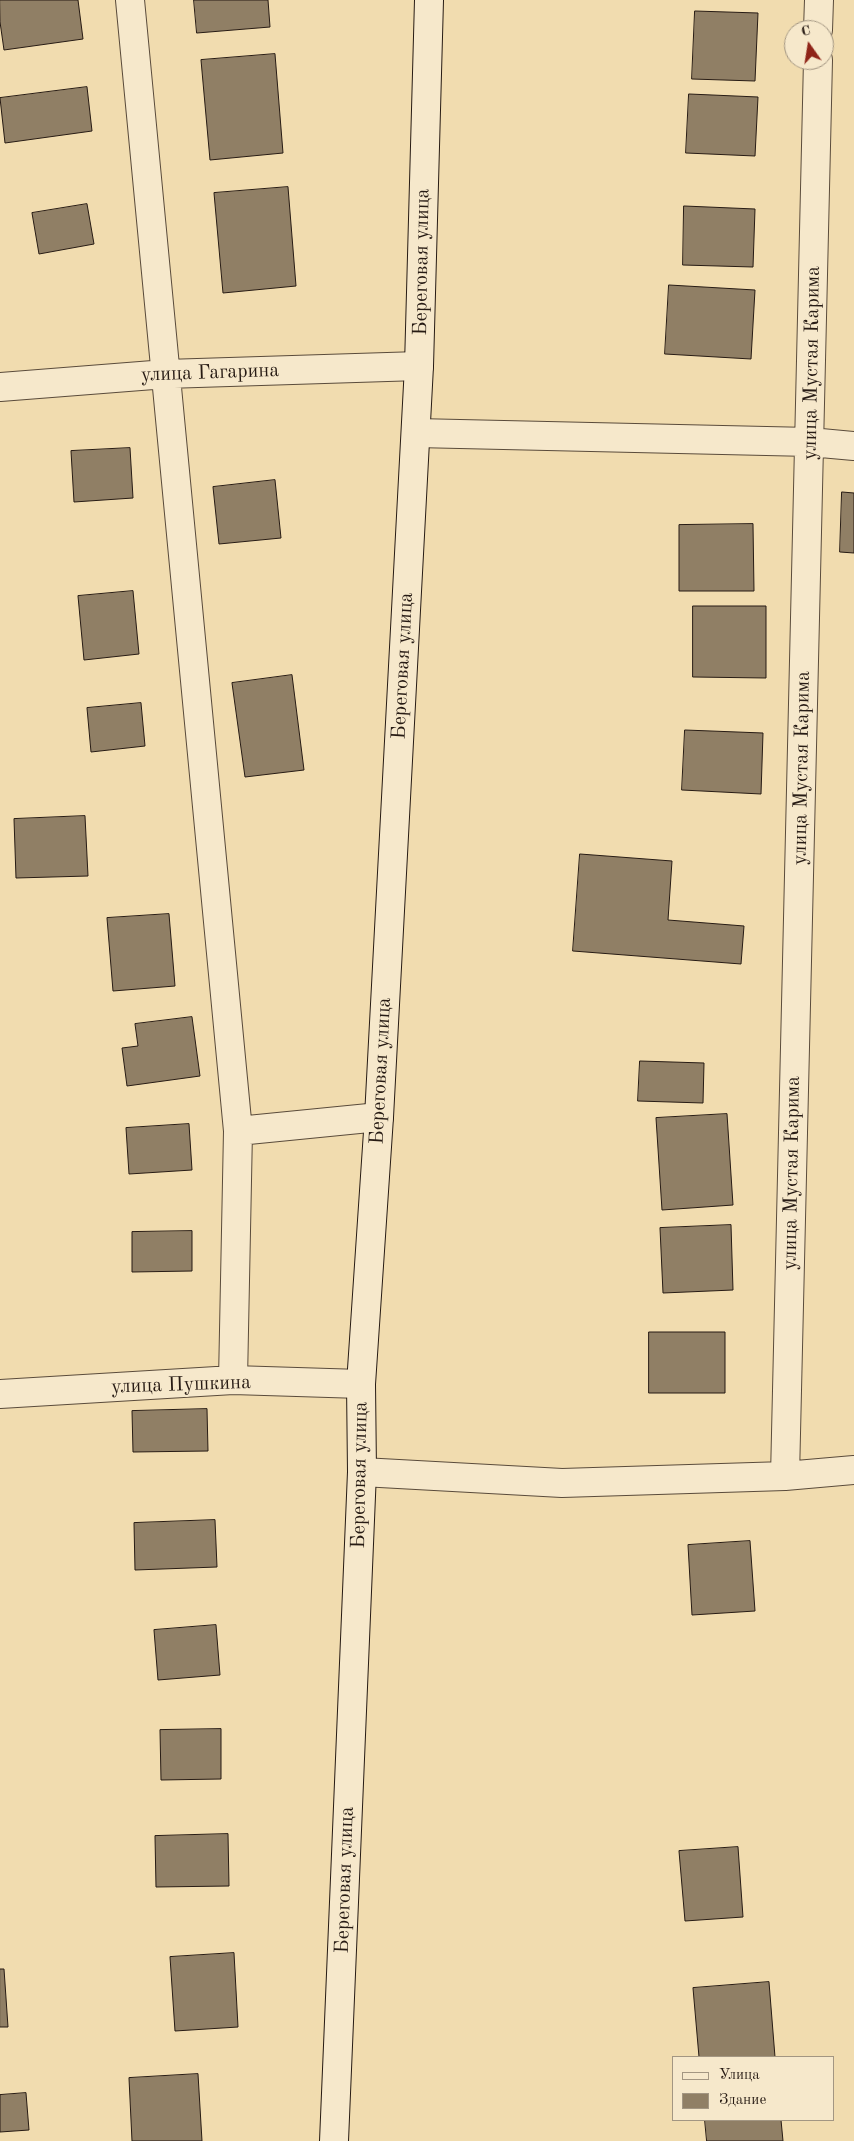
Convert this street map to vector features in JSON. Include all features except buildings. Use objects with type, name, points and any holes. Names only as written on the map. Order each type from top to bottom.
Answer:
[{"type":"street","points":[[130,0],[238,1131],[232,1380]]},
{"type":"street","name":"Береговая улица","points":[[334,2141],[362,1472],[361,1384],[379,1117],[420,366],[428,0]]},
{"type":"street","points":[[818,20],[819,0]]},
{"type":"street","name":"улица Мустая Карима","points":[[785,1476],[818,70]]},
{"type":"street","name":"улица Гагарина","points":[[0,387],[166,374],[420,366]]},
{"type":"street","points":[[416,433],[810,442],[854,446]]},
{"type":"street","points":[[238,1131],[379,1117]]},
{"type":"street","name":"улица Пушкина","points":[[0,1394],[232,1380],[361,1384]]},
{"type":"street","points":[[362,1472],[562,1483],[785,1476],[854,1470]]}]
